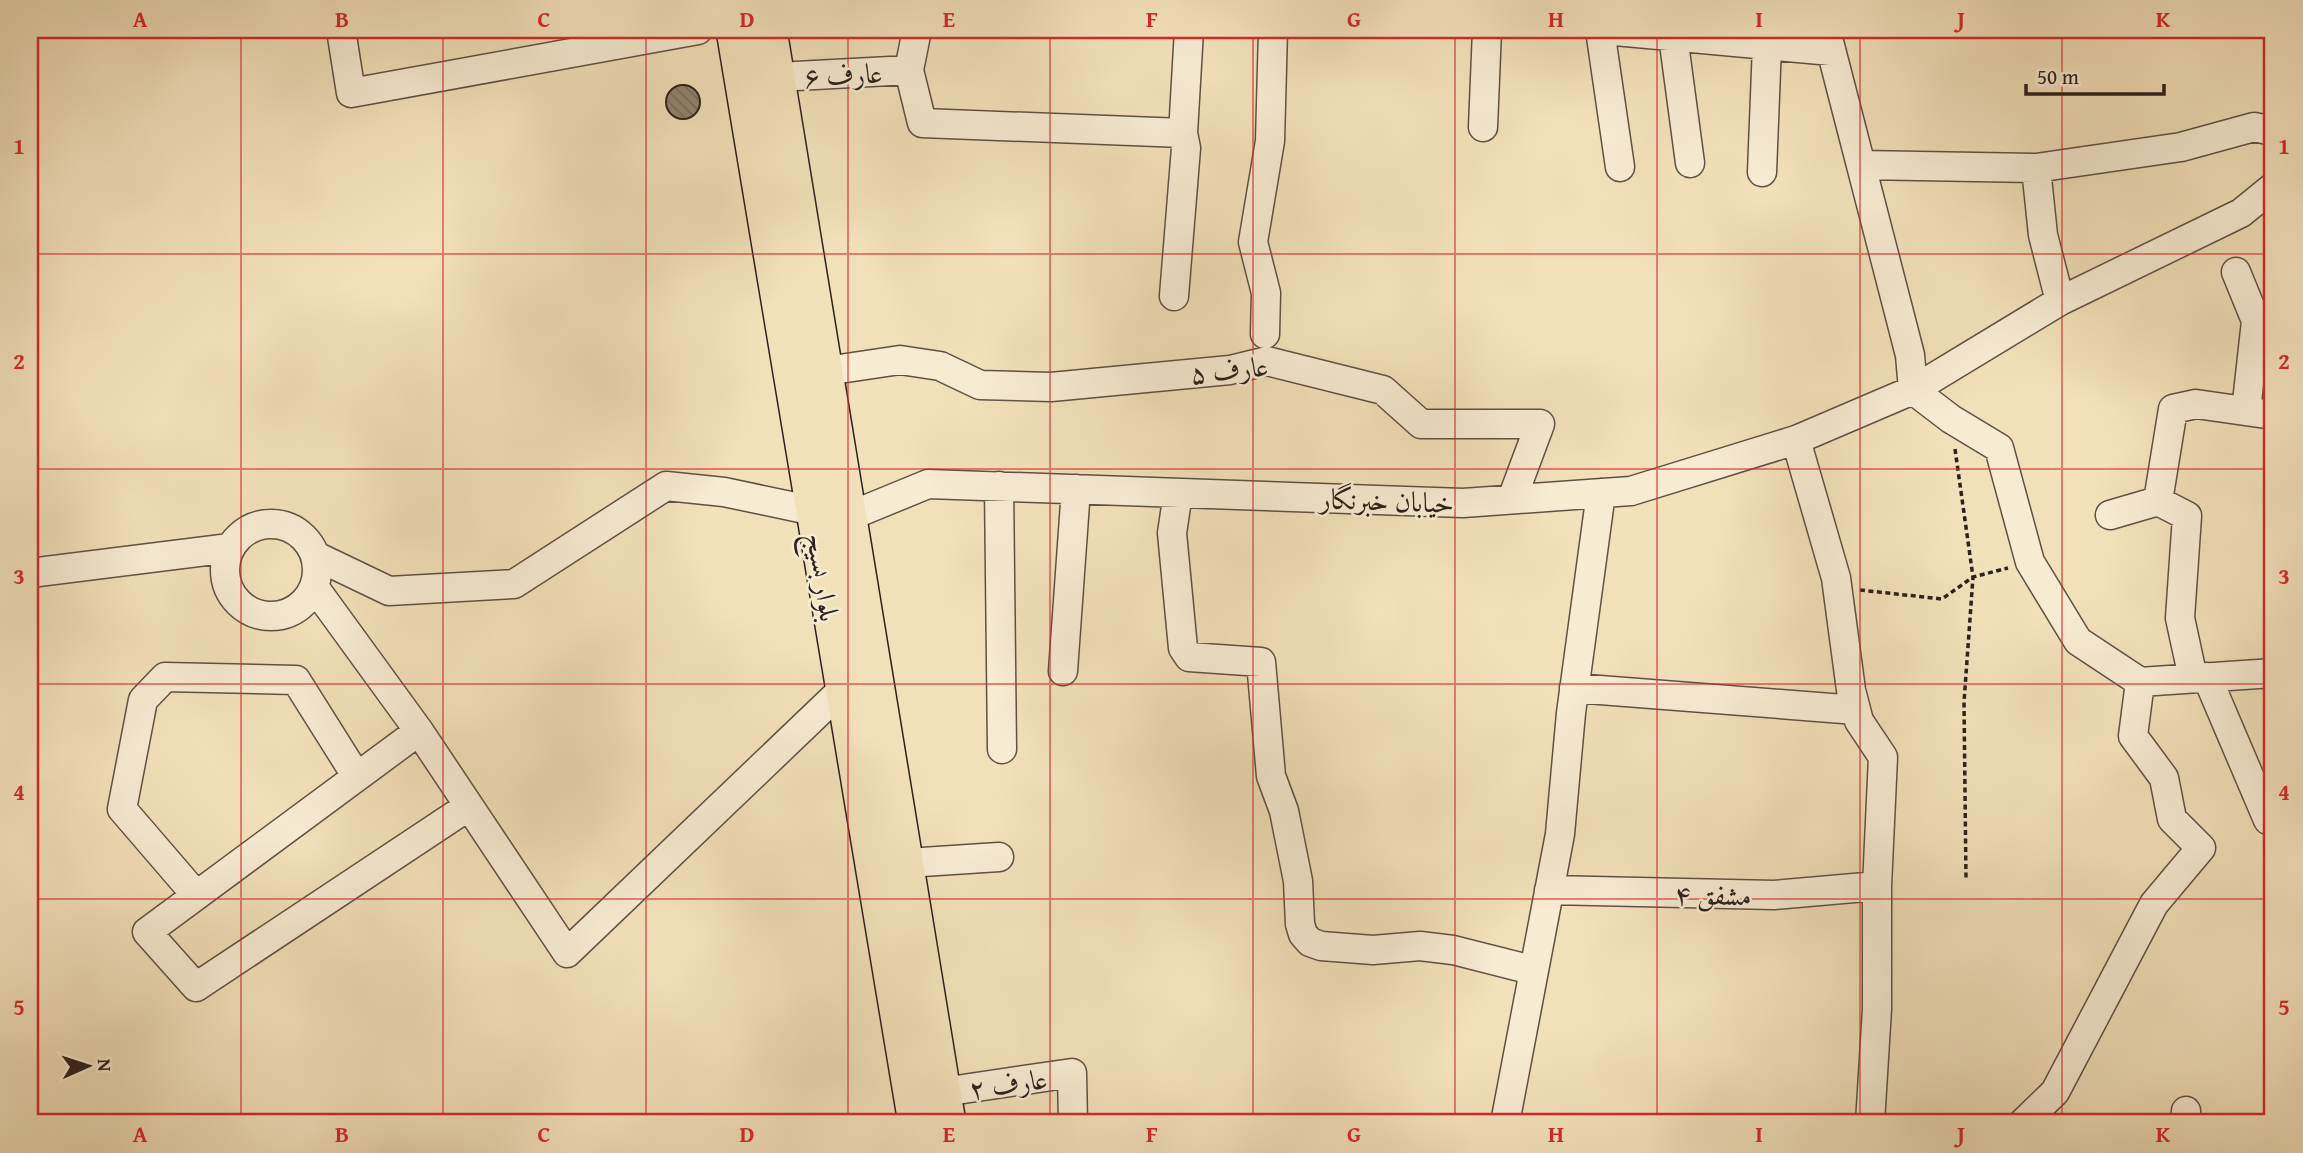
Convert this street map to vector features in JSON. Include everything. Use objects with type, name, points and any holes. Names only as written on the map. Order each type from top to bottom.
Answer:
[{"type":"main road","name":"بلوار بسیج","points":[[734,30],[916,1123]]},
{"type":"main road","name":"بلوار بسیج","points":[[769,30],[945,1108]]},
{"type":"main road","points":[[886,954],[920,948]]},
{"type":"street","points":[[341,30],[351,93],[698,30]]},
{"type":"street","points":[[917,30],[909,70],[922,123],[1183,133]]},
{"type":"street","points":[[1174,296],[1186,148],[1183,133],[1189,30]]},
{"type":"street","points":[[1265,334],[1266,293],[1253,242],[1270,141],[1273,30]]},
{"type":"street","points":[[1483,127],[1488,30]]},
{"type":"street","points":[[1620,167],[1602,30],[1767,45],[1829,41],[1910,355],[1913,390],[1951,419],[1999,448],[2030,562],[2078,641],[2140,682],[2273,673]]},
{"type":"street","points":[[1673,36],[1690,163]]},
{"type":"street","points":[[1762,172],[1767,45]]},
{"type":"street","name":"عارف ۶","points":[[777,77],[909,70]]},
{"type":"street","points":[[1861,165],[2036,168],[2181,147],[2254,127],[2273,131]]},
{"type":"street","points":[[2036,168],[2043,235],[2060,302]]},
{"type":"street","name":"خیابان خبرنگار","points":[[850,516],[928,484],[1463,503],[1631,491],[1796,440],[1913,390],[2060,302],[2241,213],[2273,187]]},
{"type":"street","points":[[2158,501],[2174,409],[2196,404],[2260,413],[2265,325],[2236,272]]},
{"type":"street","name":"عارف ۵","points":[[826,371],[900,360],[940,366],[980,384],[1051,387],[1230,370],[1267,360],[1383,390],[1421,424],[1540,424],[1512,499]]},
{"type":"street","points":[[1796,440],[1837,587],[1859,721],[1883,757],[1877,886],[1877,1009],[1870,1123]]},
{"type":"street","points":[[316,556],[318,572],[314,588],[306,601],[294,611],[278,616],[262,616],[247,610],[235,600],[228,586],[225,570],[230,548],[244,532],[271,523],[298,532],[316,556],[389,590],[514,584],[666,486],[724,492],[814,511]]},
{"type":"street","points":[[999,486],[1002,749]]},
{"type":"street","points":[[1063,671],[1076,489]]},
{"type":"street","points":[[1178,493],[1172,533],[1182,649],[1189,657],[1261,662],[1271,776],[1284,811],[1298,881],[1303,934],[1310,942],[1321,946],[1373,950],[1420,946],[1453,950],[1532,970]]},
{"type":"street","points":[[1505,1123],[1560,834],[1574,688],[1601,493]]},
{"type":"street","points":[[2110,515],[2158,501],[2188,516],[2180,618],[2200,677],[2268,820],[2273,820]]},
{"type":"street","points":[[30,573],[230,548]]},
{"type":"street","points":[[314,588],[419,732],[567,953],[842,690]]},
{"type":"street","points":[[196,895],[122,808],[143,700],[165,677],[296,680],[356,777]]},
{"type":"street","points":[[2025,1120],[2055,1092],[2154,904],[2202,848],[2172,819],[2164,778],[2133,736],[2140,682]]},
{"type":"street","points":[[1574,688],[1856,710]]},
{"type":"street","points":[[419,732],[147,932],[196,987],[469,806]]},
{"type":"street","points":[[906,863],[999,858]]},
{"type":"street","name":"مشفق ۴","points":[[1549,890],[1774,895],[1877,886]]},
{"type":"street","name":"عارف ۲","points":[[945,1108],[1072,1073],[1073,1123]]},
{"type":"path","points":[[1951,419],[1973,577],[1964,702],[1966,879]]},
{"type":"path","points":[[1837,587],[1942,599],[1973,577],[2030,562]]},
{"type":"building","points":[[683,85],[695,90],[700,102],[695,114],[683,119],[671,114],[666,102],[671,90]]}]
